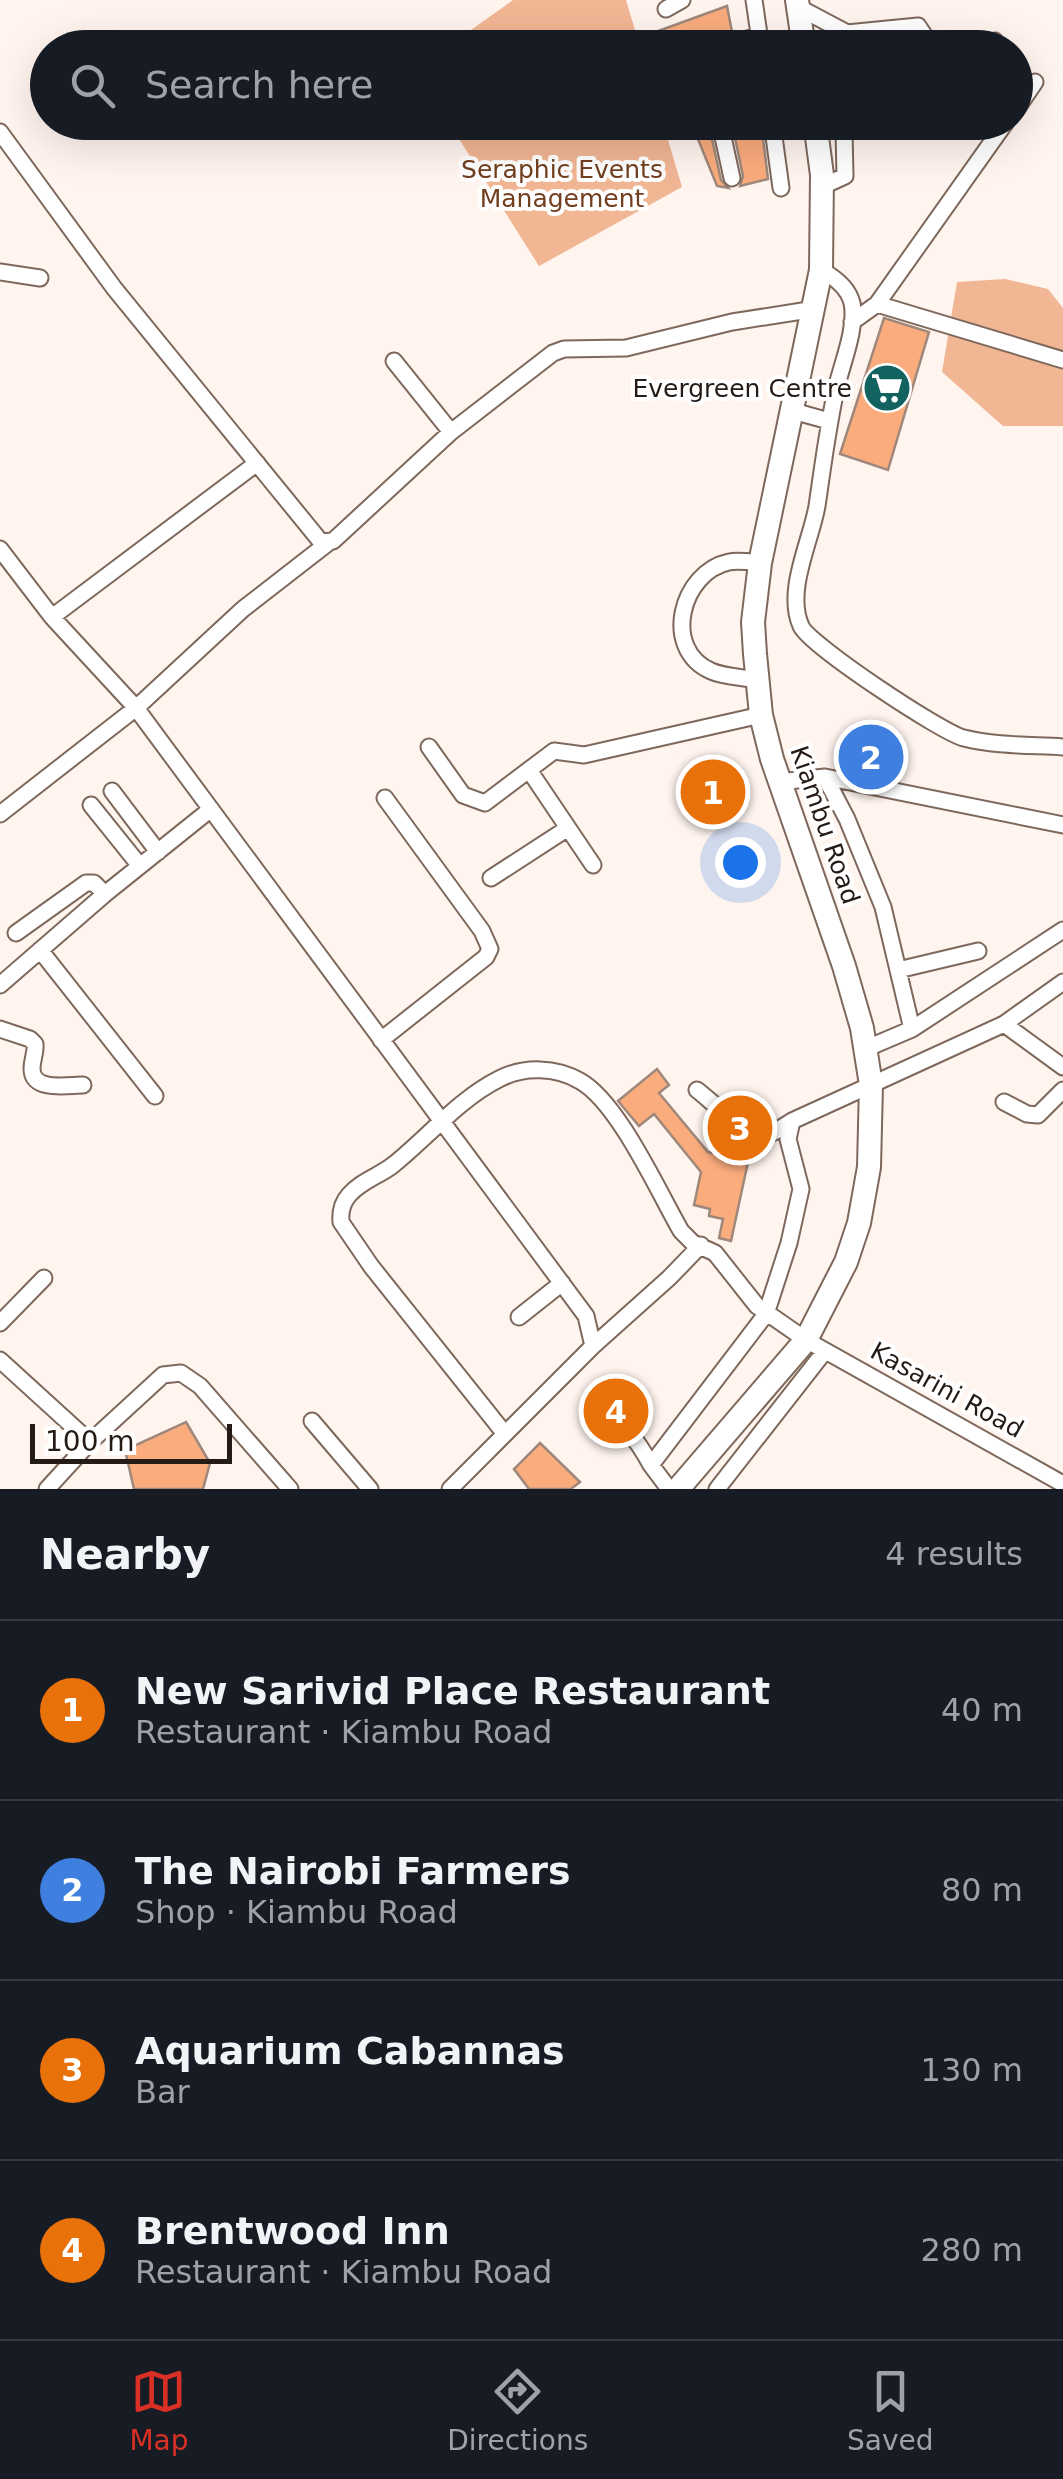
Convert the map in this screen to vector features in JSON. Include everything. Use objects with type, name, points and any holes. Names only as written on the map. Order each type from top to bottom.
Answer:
[{"type":"highway","points":[[798,3],[802,30]]},
{"type":"highway","name":"Kiambu Road","points":[[678,1489],[816,1345],[859,1223],[869,1167],[871,1085],[865,1049],[844,966],[779,782],[761,715],[753,622],[760,563],[816,309],[823,186],[817,140]]},
{"type":"street","points":[[666,9],[682,0]]},
{"type":"street","points":[[754,0],[758,30]]},
{"type":"street","points":[[798,3],[836,30]]},
{"type":"street","points":[[1033,86],[1036,82]]},
{"type":"street","points":[[0,132],[114,288],[321,542],[328,543]]},
{"type":"street","points":[[724,140],[732,178]]},
{"type":"street","points":[[774,140],[781,188]]},
{"type":"street","points":[[823,186],[845,176],[844,140]]},
{"type":"street","points":[[852,322],[877,304],[993,140]]},
{"type":"street","points":[[821,270],[848,292],[852,322],[796,598],[800,626],[824,649],[946,731],[979,740],[1063,747]]},
{"type":"street","points":[[0,272],[40,278]]},
{"type":"street","points":[[877,304],[1063,360]]},
{"type":"street","points":[[0,814],[136,708],[242,609],[333,542],[451,432],[553,353],[626,348],[732,322],[816,309]]},
{"type":"street","points":[[394,361],[451,432]]},
{"type":"street","points":[[793,410],[829,421]]},
{"type":"street","points":[[52,616],[257,463]]},
{"type":"street","points":[[0,549],[52,616],[136,708],[586,1316],[593,1346]]},
{"type":"street","points":[[758,680],[711,671],[694,659],[682,627],[682,605],[694,583],[710,570],[729,561],[760,563]]},
{"type":"street","points":[[429,747],[463,796],[478,803],[493,800],[554,751],[584,755],[761,715]]},
{"type":"street","points":[[529,770],[593,865]]},
{"type":"street","points":[[779,782],[825,776],[1063,824]]},
{"type":"street","points":[[825,776],[883,907],[912,1029]]},
{"type":"street","points":[[112,792],[158,852]]},
{"type":"street","points":[[381,1040],[486,958],[490,949],[482,931],[384,798]]},
{"type":"street","points":[[91,805],[140,866]]},
{"type":"street","points":[[0,985],[211,809]]},
{"type":"street","points":[[491,878],[568,828]]},
{"type":"street","points":[[16,933],[86,883],[94,884],[105,894]]},
{"type":"street","points":[[865,1049],[912,1029],[1063,930]]},
{"type":"street","points":[[40,950],[155,1096]]},
{"type":"street","points":[[898,970],[978,951]]},
{"type":"street","points":[[697,1090],[747,1129],[770,1134],[1004,1024],[1063,982]]},
{"type":"street","points":[[1004,1024],[1063,1067]]},
{"type":"street","points":[[0,1029],[32,1040],[36,1050],[32,1071],[43,1084],[83,1085]]},
{"type":"street","name":"Kasarini Road","points":[[505,1434],[371,1266],[341,1222],[342,1204],[358,1185],[389,1168],[454,1109],[499,1079],[519,1072],[550,1071],[583,1082],[605,1102],[681,1231],[693,1243],[714,1253],[766,1314],[1063,1484]]},
{"type":"street","points":[[1004,1102],[1026,1114],[1038,1115],[1063,1090]]},
{"type":"street","points":[[651,1464],[766,1314],[789,1243],[801,1189],[788,1140],[792,1121]]},
{"type":"street","points":[[450,1489],[701,1244]]},
{"type":"street","points":[[0,1323],[44,1278]]},
{"type":"street","points":[[519,1316],[562,1283]]},
{"type":"street","points":[[717,1489],[786,1405],[816,1345]]},
{"type":"street","points":[[0,1360],[90,1442]]},
{"type":"street","points":[[47,1489],[90,1442],[163,1375],[182,1373],[200,1386],[290,1489]]},
{"type":"street","points":[[598,1408],[614,1416],[635,1437],[669,1489]]},
{"type":"street","points":[[312,1421],[370,1489]]},
{"type":"green space","points":[[513,0],[626,0],[635,30],[471,30]]},
{"type":"green space","name":"Seraphic Events Management","points":[[460,140],[668,140],[682,187],[539,266]]},
{"type":"green space","points":[[1005,279],[1048,289],[1063,308],[1063,426],[1003,426],[942,372],[957,282]]},
{"type":"building","points":[[727,6],[732,30],[661,30]]},
{"type":"building","points":[[698,140],[712,140],[721,180],[728,188],[717,186]]},
{"type":"building","points":[[735,140],[763,140],[768,179],[740,186],[743,176]]},
{"type":"building","name":"Evergreen Centre","points":[[884,318],[929,332],[888,470],[840,454]]},
{"type":"building","points":[[657,1069],[669,1085],[659,1093],[708,1152],[735,1158],[738,1145],[751,1148],[731,1241],[719,1238],[723,1219],[709,1216],[710,1209],[694,1205],[701,1172],[654,1114],[639,1126],[618,1101]]},
{"type":"building","points":[[186,1422],[210,1463],[203,1489],[134,1489],[125,1450]]},
{"type":"building","points":[[540,1443],[580,1482],[571,1489],[529,1489],[514,1469]]},
{"type":"place","name":"Evergreen Centre","points":[[887,388]]},
{"type":"place","name":"The Nairobi Farmers","points":[[871,757]]},
{"type":"place","name":"New Sarivid Place Restaurant","points":[[713,792]]},
{"type":"place","name":"Aquarium Cabannas","points":[[740,1128]]},
{"type":"place","name":"Brentwood Inn","points":[[616,1411]]}]
